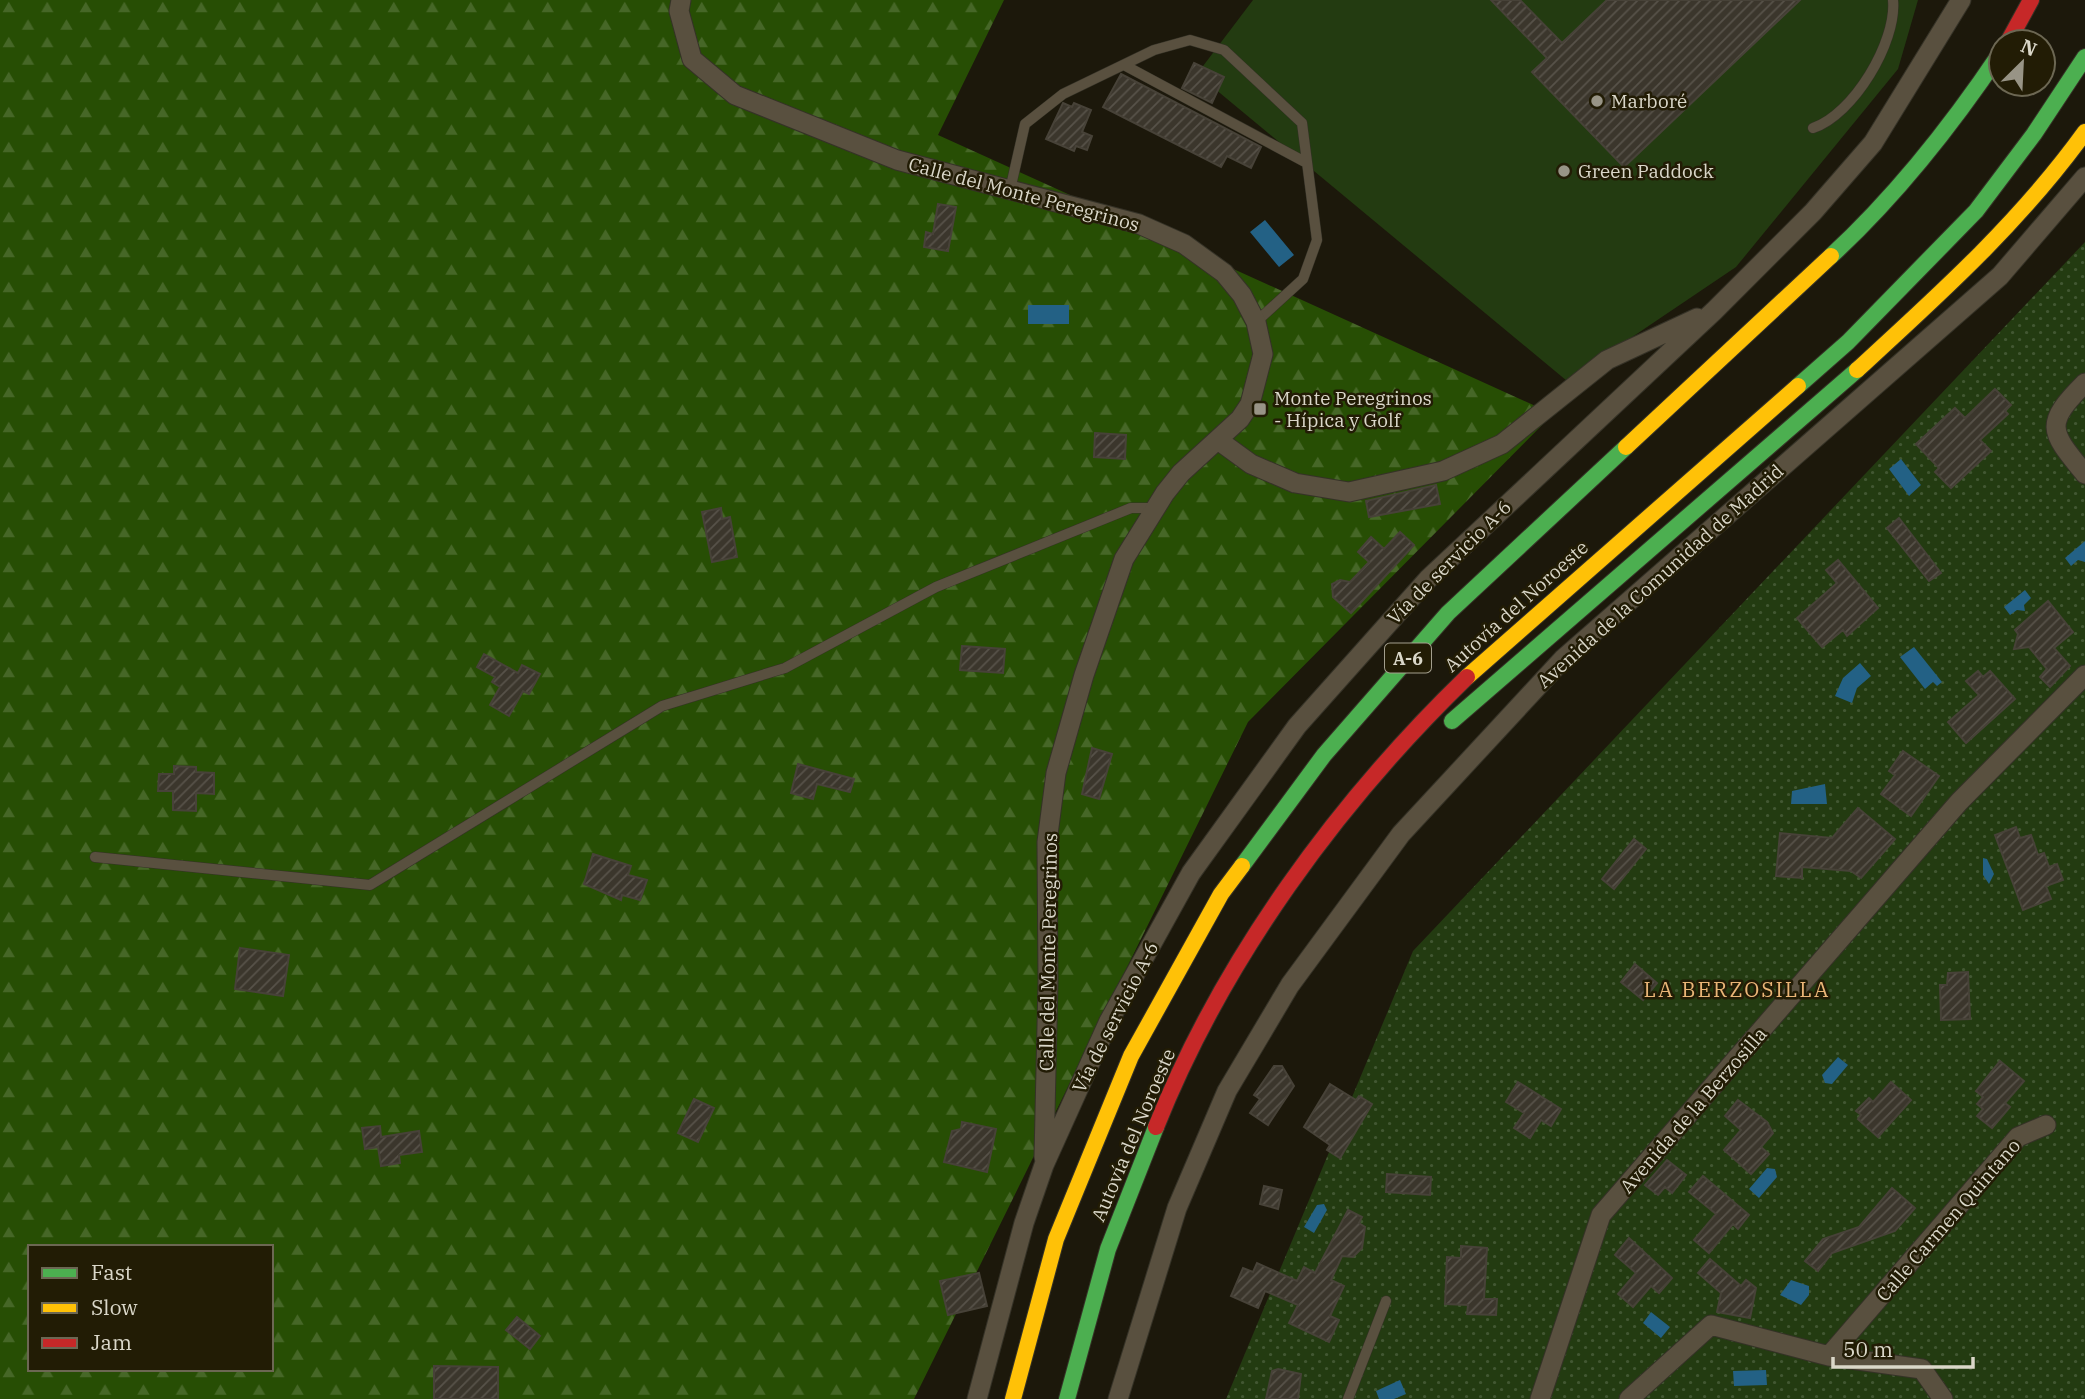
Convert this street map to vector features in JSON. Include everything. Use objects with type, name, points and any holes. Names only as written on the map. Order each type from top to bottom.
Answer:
[{"type":"highway","points":[[2016,28],[2031,0]]},
{"type":"highway","name":"Autovía del Noroeste","points":[[1068,1399],[1108,1249],[1176,1077],[1266,916],[1392,755],[1500,645],[1857,333],[1976,212],[2035,134],[2085,57]]},
{"type":"highway","name":"Autovía del Noroeste","points":[[1013,1399],[1055,1239],[1131,1056],[1229,883],[1324,755],[1448,613],[1858,231],[1918,166],[1987,73]]},
{"type":"highway","points":[[1392,755],[1456,718],[1700,502],[1869,359],[1981,255],[2059,168],[2085,132]]},
{"type":"street","name":"Calle del Monte Peregrinos","points":[[681,0],[679,11],[692,59],[735,95],[897,160],[1139,224],[1184,244],[1224,273],[1241,295],[1256,322],[1263,354],[1257,383],[1240,419],[1181,473],[1153,508],[1124,559],[1084,675],[1056,773],[1047,842],[1048,982],[1044,1165]]},
{"type":"street","name":"Vía de servicio A-6","points":[[977,1399],[1024,1223],[1044,1165],[1109,1021],[1191,873],[1297,726],[1428,579],[1714,311],[1813,212],[1873,143],[1961,0]]},
{"type":"street","name":"Avenida de la Comunidad de Madrid","points":[[1118,1399],[1177,1208],[1227,1091],[1290,985],[1401,834],[1563,660],[2000,276],[2085,177]]},
{"type":"street","points":[[1218,440],[1251,464],[1295,483],[1349,492],[1443,471],[1503,444],[1607,360],[1714,311]]},
{"type":"street","points":[[2085,383],[2061,408],[2055,422],[2058,441],[2085,474]]},
{"type":"street","name":"Avenida de la Berzosilla","points":[[1539,1399],[1601,1215],[1959,802],[2085,675]]},
{"type":"street","name":"Calle Carmen Quintano","points":[[1829,1356],[2018,1138],[2046,1125]]},
{"type":"street","points":[[1629,1399],[1711,1325],[1829,1356],[1922,1369],[1943,1399]]},
{"type":"lane","points":[[1813,128],[1830,122],[1868,77],[1890,37],[1893,0]]},
{"type":"lane","points":[[1947,0],[1949,20]]},
{"type":"lane","points":[[1010,190],[1025,124],[1063,93],[1154,50],[1190,40],[1224,50],[1302,123],[1317,240],[1303,279],[1256,322]]},
{"type":"lane","points":[[1124,65],[1305,162]]},
{"type":"lane","points":[[95,857],[370,885],[662,706],[785,668],[936,587],[1131,508],[1153,508]]},
{"type":"lane","points":[[1348,1399],[1385,1301]]},
{"type":"green space","points":[[0,0],[1004,0],[938,135],[1553,414],[1248,722],[914,1399],[0,1399]]},
{"type":"green space","name":"Green Paddock","points":[[1253,0],[1918,0],[1898,69],[1736,267],[1567,381],[1197,74]]},
{"type":"green space","points":[[2085,242],[2085,1399],[1226,1399],[1413,951]]},
{"type":"water","points":[[1265,220],[1294,255],[1279,267],[1250,232]]},
{"type":"water","points":[[1028,305],[1069,305],[1069,324],[1028,324]]},
{"type":"water","points":[[1901,459],[1921,485],[1909,496],[1889,469]]},
{"type":"water","points":[[2085,541],[2085,562],[2078,560],[2071,566],[2065,558]]},
{"type":"water","points":[[2025,590],[2031,598],[2024,605],[2025,611],[2017,610],[2010,615],[2004,607]]},
{"type":"water","points":[[1914,647],[1942,682],[1937,686],[1933,682],[1925,689],[1900,657]]},
{"type":"water","points":[[1860,663],[1871,676],[1857,688],[1852,703],[1835,696],[1843,678]]},
{"type":"water","points":[[1825,784],[1827,804],[1791,804],[1792,791]]},
{"type":"water","points":[[1983,858],[1987,859],[1994,874],[1989,884],[1983,875]]},
{"type":"water","points":[[1838,1057],[1848,1065],[1832,1084],[1825,1083],[1822,1075]]},
{"type":"water","points":[[1767,1168],[1775,1169],[1777,1177],[1759,1198],[1749,1189]]},
{"type":"water","points":[[1324,1204],[1327,1210],[1314,1233],[1304,1227],[1317,1205]]},
{"type":"water","points":[[1791,1280],[1809,1286],[1809,1295],[1801,1305],[1780,1295]]},
{"type":"water","points":[[1651,1312],[1670,1327],[1661,1338],[1643,1323]]},
{"type":"water","points":[[1766,1370],[1767,1385],[1734,1386],[1733,1371]]},
{"type":"water","points":[[1400,1380],[1406,1394],[1394,1399],[1379,1399],[1376,1391]]},
{"type":"building","points":[[1491,0],[1520,0],[1562,43],[1607,0],[1800,0],[1624,167],[1532,72],[1547,58]]},
{"type":"building","points":[[1194,63],[1224,77],[1212,103],[1182,88]]},
{"type":"building","points":[[1121,74],[1261,147],[1251,168],[1227,156],[1221,167],[1103,107]]},
{"type":"building","points":[[1063,103],[1072,107],[1074,103],[1091,110],[1082,132],[1092,136],[1087,150],[1076,146],[1074,151],[1046,139]]},
{"type":"building","points":[[938,204],[956,207],[948,251],[924,247],[926,232],[933,234]]},
{"type":"building","points":[[1995,389],[2011,405],[2005,411],[2008,414],[1980,440],[1991,451],[1951,488],[1935,472],[1939,468],[1916,444],[1955,408],[1965,418]]},
{"type":"building","points":[[1095,433],[1126,435],[1125,459],[1094,457]]},
{"type":"building","points":[[1436,485],[1440,504],[1369,517],[1366,501]]},
{"type":"building","points":[[721,508],[722,519],[730,517],[737,557],[712,562],[702,512]]},
{"type":"building","points":[[1899,518],[1941,573],[1929,581],[1887,528]]},
{"type":"building","points":[[1400,532],[1414,545],[1351,613],[1333,597],[1332,584],[1340,580],[1350,582],[1369,562],[1358,552],[1371,537],[1384,549]]},
{"type":"building","points":[[1838,560],[1878,608],[1847,636],[1843,630],[1822,647],[1797,618],[1837,583],[1826,570]]},
{"type":"building","points":[[2048,601],[2073,632],[2054,648],[2070,666],[2050,687],[2040,677],[2047,669],[2029,647],[2014,649],[2018,634],[2015,630]]},
{"type":"building","points":[[962,646],[1005,649],[1003,673],[960,670]]},
{"type":"building","points":[[484,654],[518,673],[522,665],[540,674],[529,694],[523,691],[509,716],[490,705],[500,687],[492,682],[495,677],[477,667]]},
{"type":"building","points":[[1978,671],[1983,677],[1990,671],[2015,699],[1966,743],[1948,722],[1979,695],[1966,681]]},
{"type":"building","points":[[1092,748],[1112,754],[1099,799],[1082,794]]},
{"type":"building","points":[[1903,751],[1939,776],[1911,816],[1881,794],[1895,775],[1889,771]]},
{"type":"building","points":[[798,764],[854,779],[850,792],[817,784],[813,799],[791,793]]},
{"type":"building","points":[[174,766],[196,767],[196,772],[214,773],[214,794],[196,793],[196,811],[173,810],[173,791],[158,791],[159,774],[174,774]]},
{"type":"building","points":[[1858,808],[1895,839],[1861,878],[1851,871],[1802,867],[1802,878],[1776,876],[1780,833],[1832,838]]},
{"type":"building","points":[[2016,827],[2020,838],[2031,835],[2038,855],[2044,853],[2049,867],[2057,864],[2063,880],[2046,886],[2051,899],[2023,910],[1995,835]]},
{"type":"building","points":[[1634,839],[1646,849],[1614,889],[1602,879]]},
{"type":"building","points":[[593,854],[631,866],[628,875],[647,880],[640,900],[622,895],[621,900],[584,884]]},
{"type":"building","points":[[240,948],[289,955],[283,996],[235,989]]},
{"type":"building","points":[[1635,964],[1657,983],[1643,1000],[1621,982]]},
{"type":"building","points":[[1968,972],[1970,1019],[1941,1020],[1940,985],[1947,985],[1948,973]]},
{"type":"building","points":[[2000,1061],[2024,1081],[2005,1103],[2010,1107],[1992,1128],[1977,1116],[1983,1109],[1977,1104],[1983,1097],[1976,1091]]},
{"type":"building","points":[[1274,1066],[1282,1066],[1294,1086],[1268,1125],[1250,1113],[1260,1099],[1254,1095]]},
{"type":"building","points":[[1518,1082],[1561,1109],[1551,1126],[1541,1120],[1530,1138],[1514,1128],[1524,1113],[1506,1102]]},
{"type":"building","points":[[1891,1082],[1911,1100],[1878,1137],[1858,1119],[1861,1115],[1856,1111],[1869,1098],[1873,1102]]},
{"type":"building","points":[[1330,1084],[1356,1100],[1359,1096],[1372,1104],[1340,1158],[1327,1150],[1330,1145],[1304,1127]]},
{"type":"building","points":[[694,1099],[714,1108],[698,1142],[678,1133]]},
{"type":"building","points":[[1738,1100],[1767,1122],[1773,1133],[1761,1147],[1769,1154],[1751,1174],[1724,1150],[1741,1130],[1725,1116]]},
{"type":"building","points":[[962,1122],[996,1129],[987,1172],[944,1162],[952,1131],[961,1129]]},
{"type":"building","points":[[380,1126],[381,1137],[419,1131],[422,1152],[399,1155],[400,1163],[381,1166],[378,1147],[365,1149],[362,1128]]},
{"type":"building","points":[[1667,1160],[1686,1175],[1672,1193],[1665,1187],[1658,1195],[1645,1185]]},
{"type":"building","points":[[1387,1174],[1431,1177],[1430,1195],[1386,1192]]},
{"type":"building","points":[[1703,1176],[1749,1215],[1738,1229],[1733,1224],[1709,1253],[1694,1240],[1716,1214],[1689,1192]]},
{"type":"building","points":[[1264,1186],[1282,1190],[1278,1209],[1260,1204]]},
{"type":"building","points":[[1892,1188],[1915,1208],[1895,1231],[1832,1253],[1818,1271],[1805,1261],[1823,1239],[1859,1227]]},
{"type":"building","points":[[1348,1210],[1362,1217],[1359,1223],[1365,1227],[1362,1248],[1353,1257],[1342,1256],[1331,1280],[1344,1286],[1330,1316],[1339,1320],[1329,1342],[1289,1323],[1298,1305],[1265,1291],[1258,1308],[1231,1296],[1243,1268],[1253,1272],[1257,1263],[1297,1281],[1304,1267],[1315,1273]]},
{"type":"building","points":[[1629,1238],[1672,1278],[1659,1293],[1651,1286],[1633,1307],[1618,1294],[1636,1273],[1615,1255]]},
{"type":"building","points":[[1461,1246],[1487,1248],[1484,1299],[1497,1299],[1496,1315],[1467,1314],[1468,1305],[1445,1304],[1447,1257],[1461,1258]]},
{"type":"building","points":[[1710,1259],[1741,1286],[1746,1280],[1756,1288],[1750,1318],[1717,1312],[1721,1293],[1698,1273]]},
{"type":"building","points":[[979,1273],[987,1306],[948,1315],[940,1281]]},
{"type":"building","points":[[517,1317],[540,1336],[530,1349],[506,1330]]},
{"type":"building","points":[[434,1366],[498,1367],[498,1399],[434,1399]]},
{"type":"building","points":[[1278,1369],[1301,1374],[1298,1399],[1266,1399],[1272,1371]]},
{"type":"traffic: fast","points":[[1798,386],[1848,342],[1976,211],[2034,134],[2085,57]]},
{"type":"traffic: fast","points":[[1831,256],[1878,209],[1922,159],[1987,72]]},
{"type":"traffic: fast","points":[[1452,721],[1857,370]]},
{"type":"traffic: fast","points":[[1242,866],[1324,755],[1448,613],[1626,447]]},
{"type":"traffic: fast","points":[[1067,1399],[1108,1249],[1156,1127]]},
{"type":"traffic: slow","points":[[1857,370],[2006,227],[2085,132]]},
{"type":"traffic: slow","points":[[1626,447],[1831,256]]},
{"type":"traffic: slow","points":[[1467,677],[1798,386]]},
{"type":"traffic: slow","points":[[1013,1399],[1056,1239],[1131,1056],[1221,894],[1242,866]]},
{"type":"traffic: jam","points":[[2016,28],[2031,0]]},
{"type":"traffic: jam","points":[[1156,1127],[1183,1065],[1215,1003],[1288,886],[1373,776],[1467,677]]},
{"type":"place","name":"Marboré","points":[[1597,101]]},
{"type":"place","name":"Green Paddock","points":[[1564,171]]},
{"type":"place","name":"Monte Peregrinos - Hípica y Golf","points":[[1260,409]]},
{"type":"district","name":"LA BERZOSILLA","points":[[1737,989]]}]
